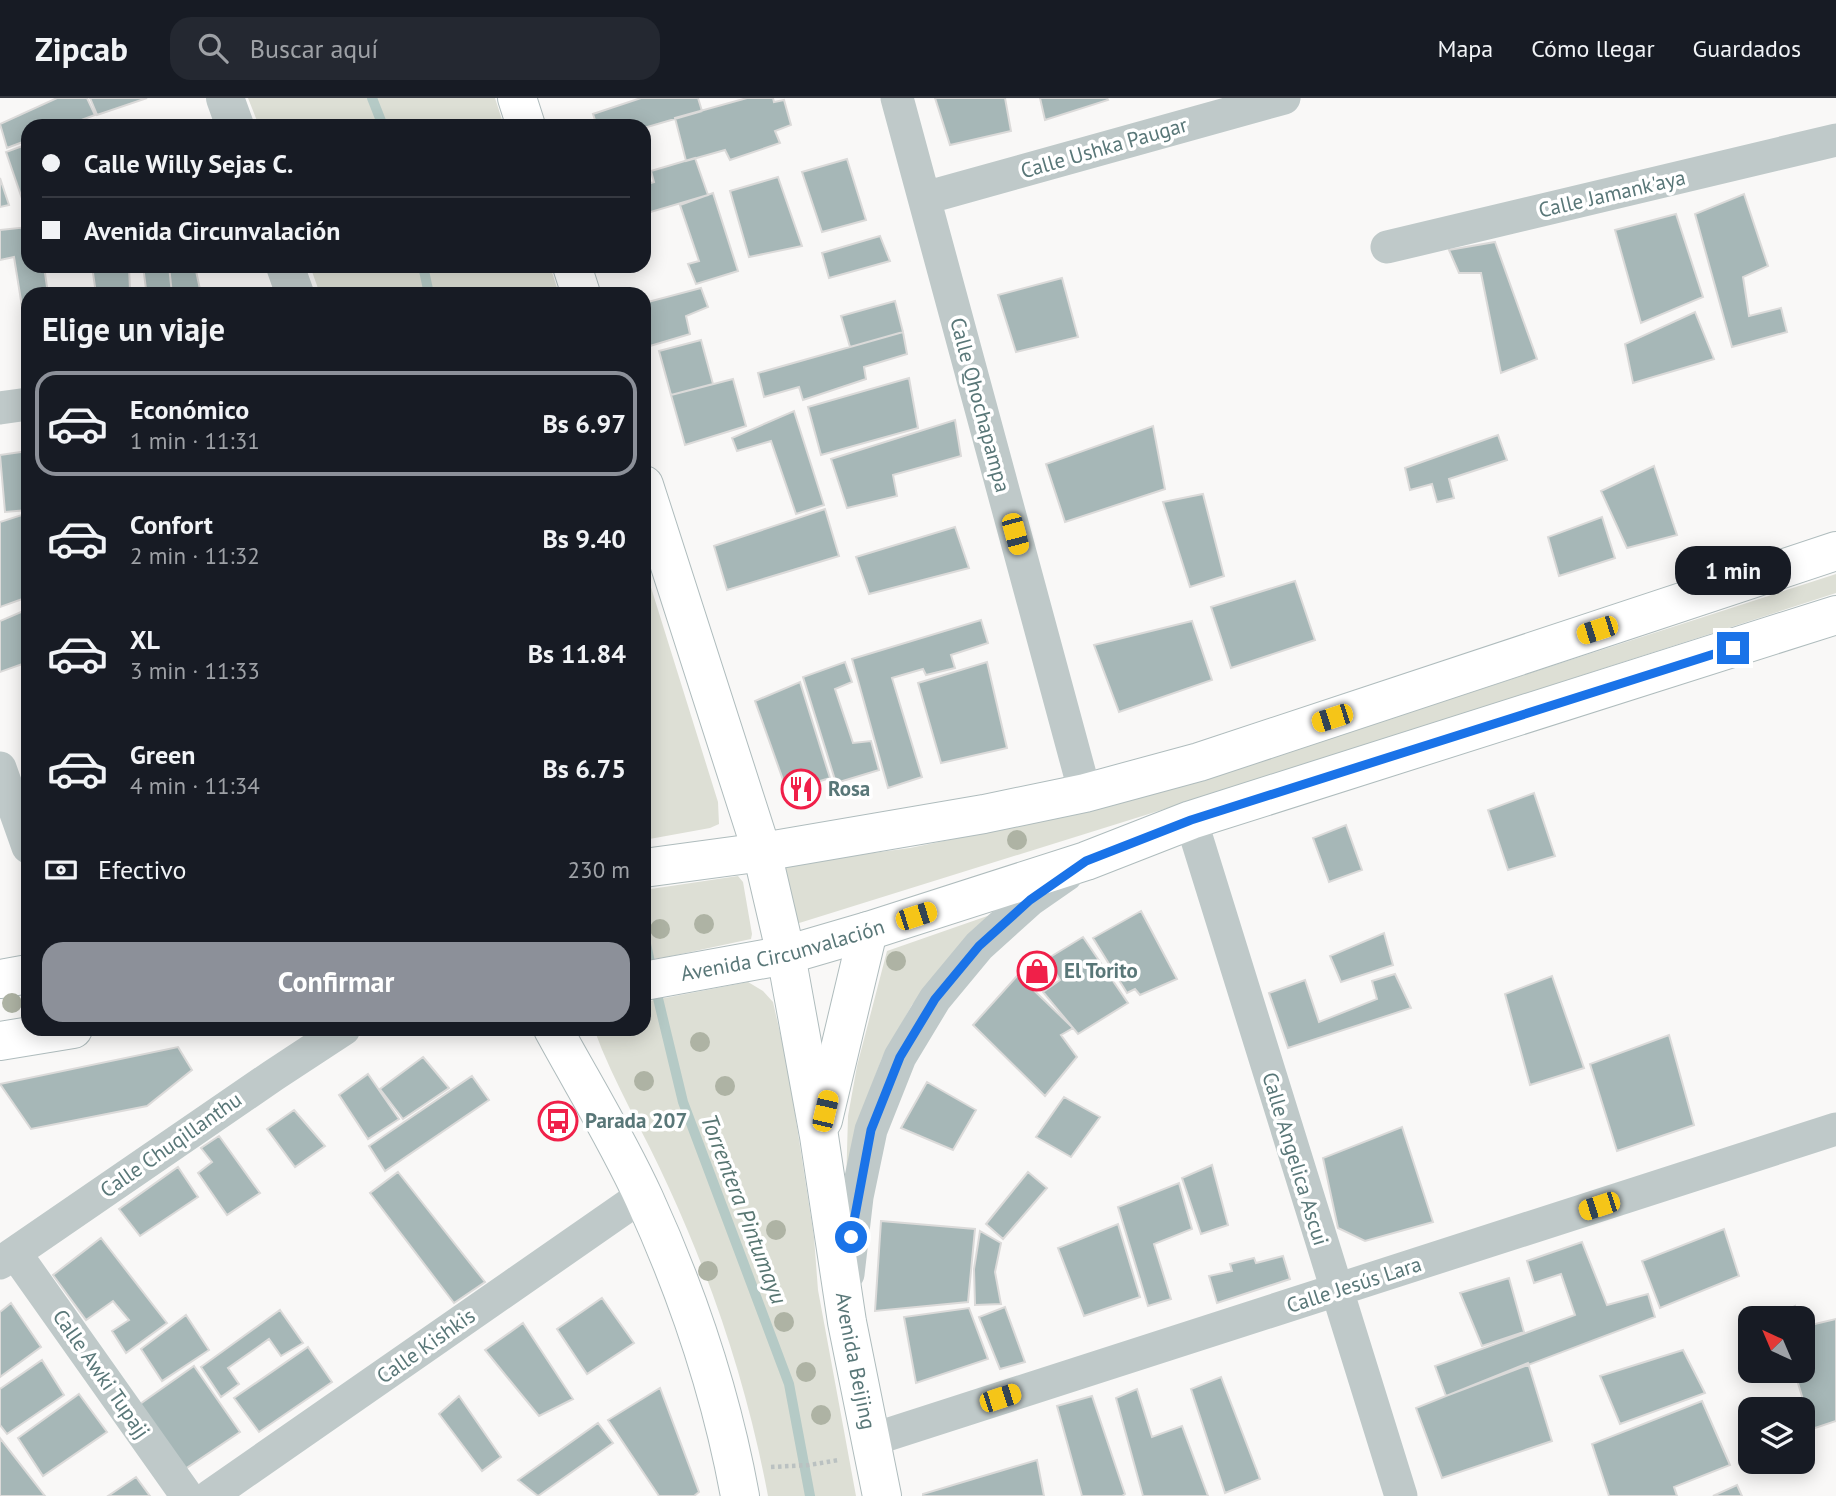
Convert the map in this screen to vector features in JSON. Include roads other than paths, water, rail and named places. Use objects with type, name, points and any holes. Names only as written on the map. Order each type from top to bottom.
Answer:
[{"type":"main road","points":[[517,98],[524,119]]},
{"type":"main road","name":"Avenida Beijing","points":[[651,507],[762,852],[786,955],[819,1136],[847,1322],[881,1496]]},
{"type":"main road","points":[[651,867],[762,852],[984,814],[1084,793],[1199,762],[1836,551]]},
{"type":"main road","name":"Avenida Circunvalación","points":[[659,978],[786,955],[868,931],[1086,861],[1191,820],[1836,615]]},
{"type":"main road","points":[[819,1136],[868,931]]},
{"type":"main road","points":[[0,979],[21,975]]},
{"type":"main road","points":[[0,1041],[30,1036]]},
{"type":"main road","points":[[558,1036],[643,1195],[689,1304],[720,1403],[740,1496]]},
{"type":"street","points":[[225,98],[232,119]]},
{"type":"street","name":"Calle Qhochapampa","points":[[897,98],[1084,793]]},
{"type":"street","name":"Calle Ushka Paugar","points":[[925,198],[1284,98]]},
{"type":"street","name":"Calle Jamank'aya","points":[[1387,247],[1836,140]]},
{"type":"street","points":[[0,408],[21,405]]},
{"type":"street","points":[[0,768],[21,827]]},
{"type":"street","name":"Calle Angelica Ascui","points":[[1191,820],[1335,1291],[1401,1496]]},
{"type":"street","points":[[847,1322],[849,1256],[857,1197],[871,1130],[900,1057],[935,999],[979,946],[1030,900],[1086,861]]},
{"type":"street","name":"Calle Chuqillanthu","points":[[8,1258],[262,1082],[333,1036]]},
{"type":"street","name":"Calle Jesús Lara","points":[[871,1440],[1836,1129]]},
{"type":"street","name":"Calle Kishkis","points":[[210,1496],[643,1195]]},
{"type":"street","name":"Calle Awki Tupajj","points":[[8,1258],[187,1496]]},
{"type":"waterway","name":"Torrentera Pintumayu","points":[[372,98],[380,119]]},
{"type":"waterway","name":"Torrentera Pintumayu","points":[[424,273],[428,287]]},
{"type":"waterway","name":"Torrentera Pintumayu","points":[[651,966],[652,971]]},
{"type":"waterway","name":"Torrentera Pintumayu","points":[[655,986],[683,1102],[789,1384],[810,1496]]},
{"type":"place","name":"Rosa","points":[[801,789]]},
{"type":"place","name":"El Torito","points":[[1037,971]]},
{"type":"place","name":"Parada 207","points":[[558,1121]]}]
